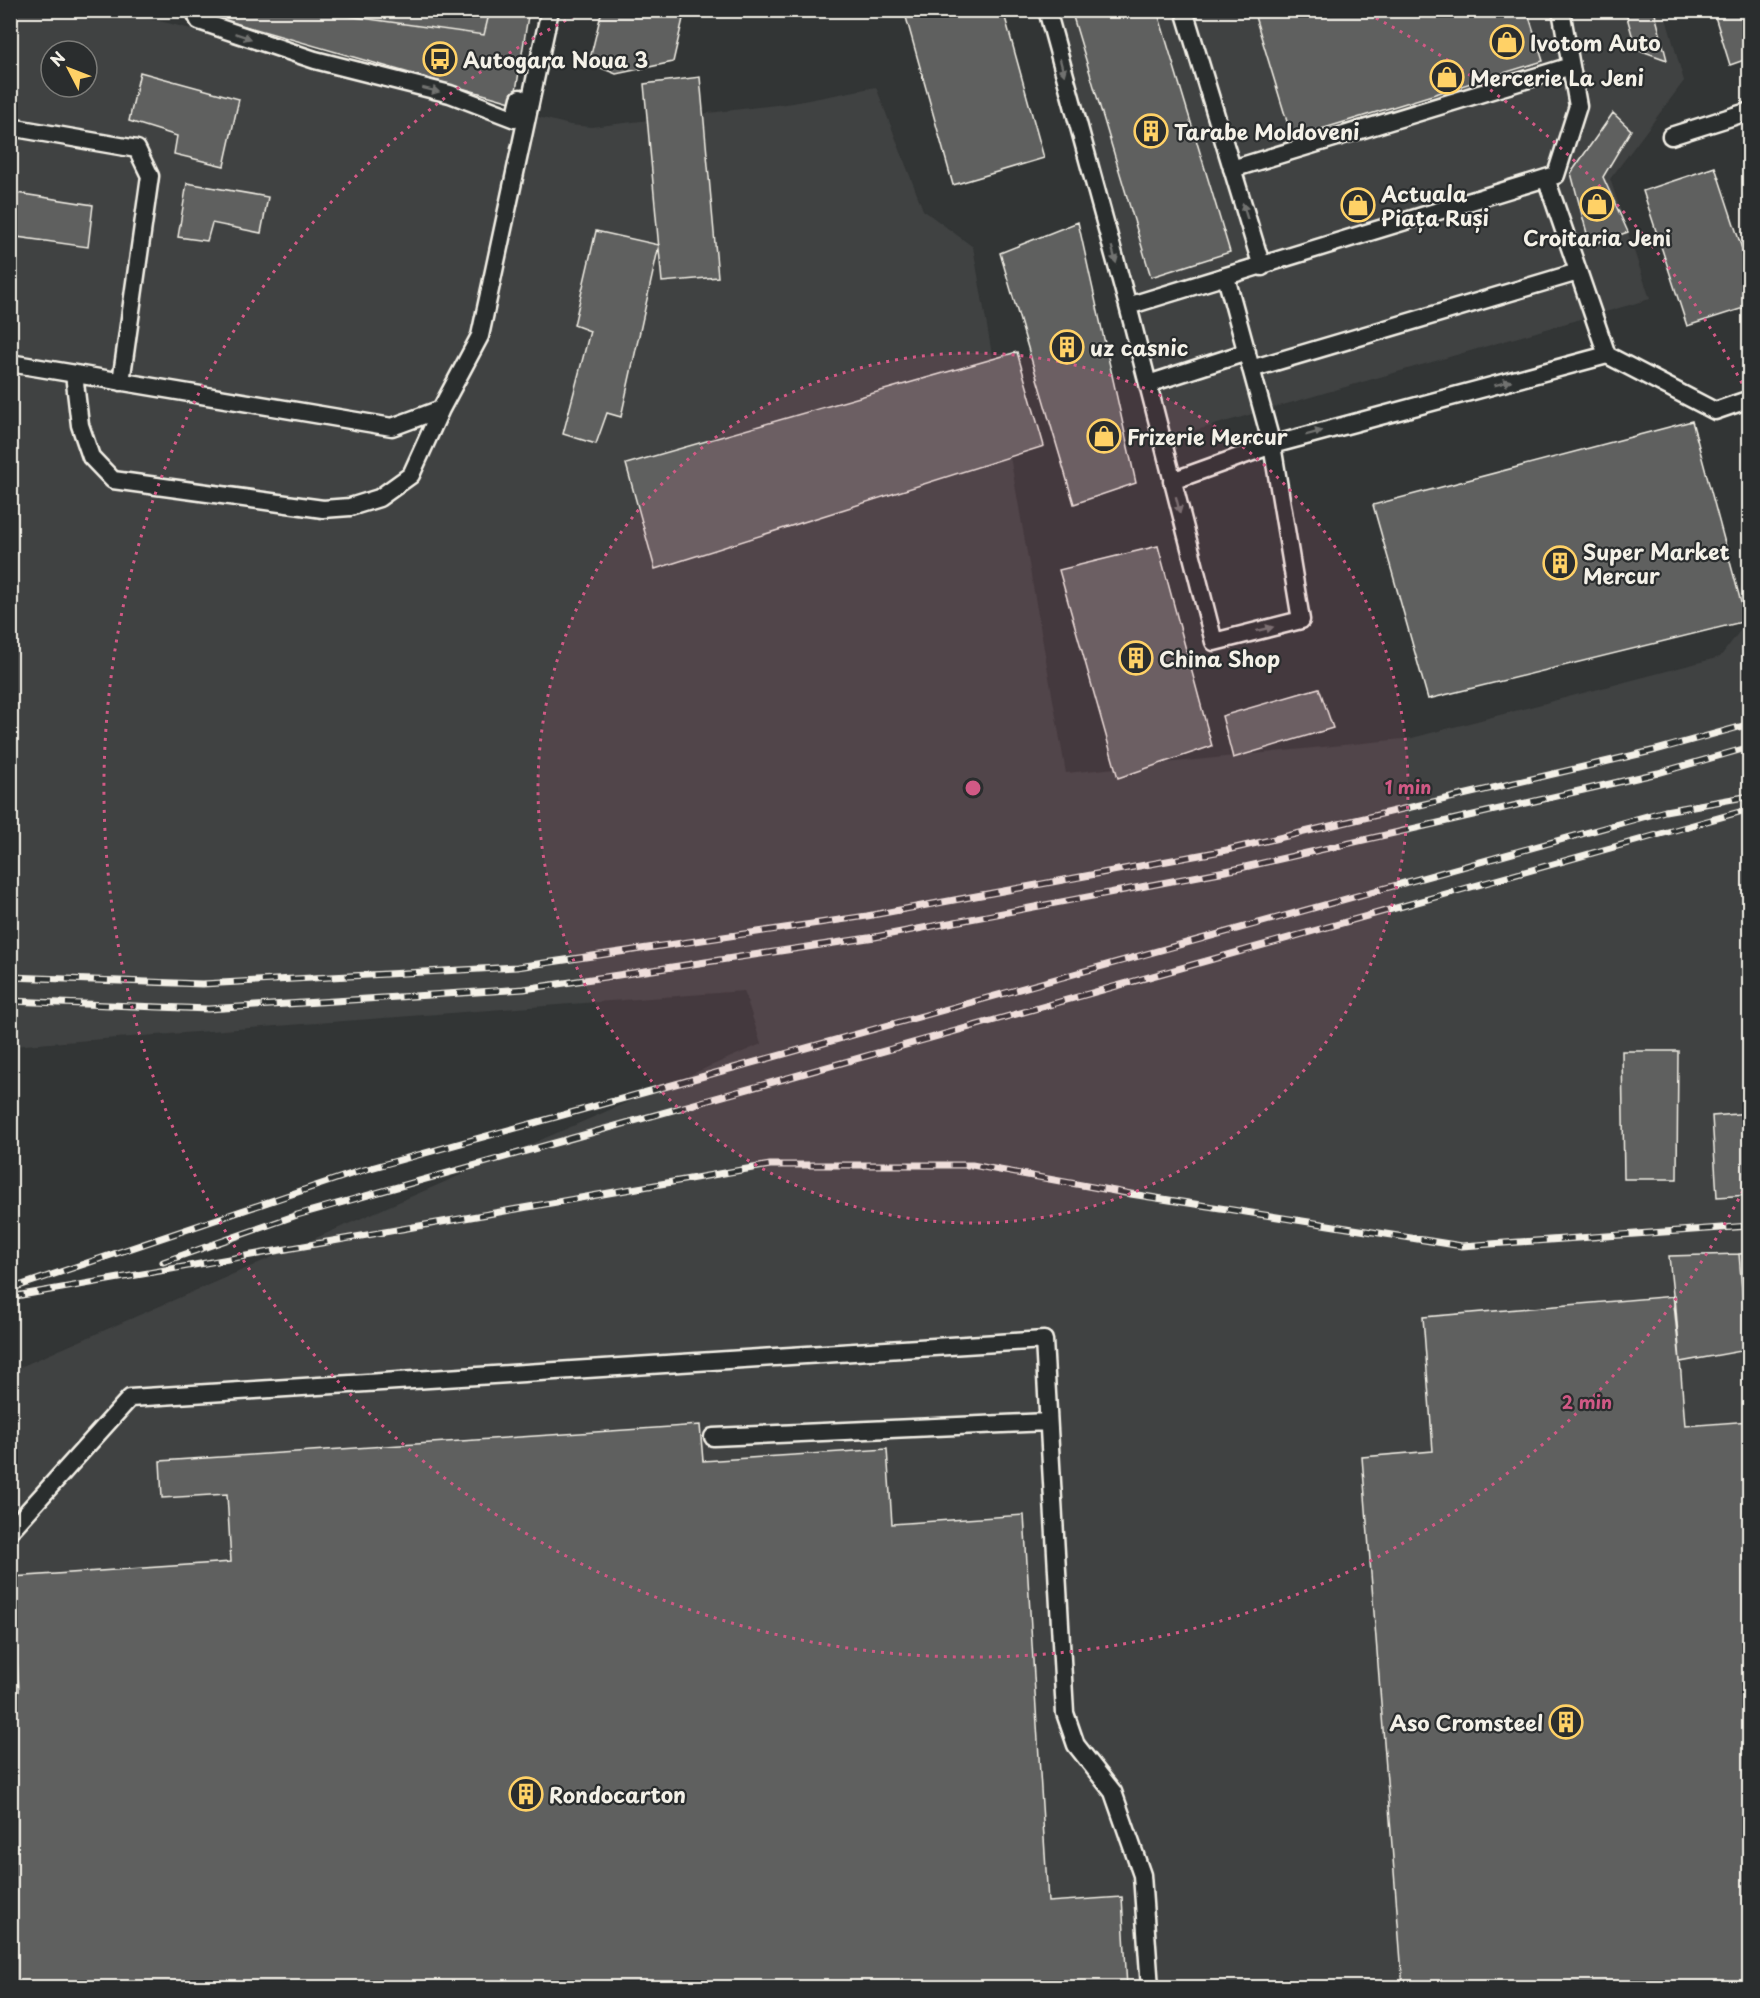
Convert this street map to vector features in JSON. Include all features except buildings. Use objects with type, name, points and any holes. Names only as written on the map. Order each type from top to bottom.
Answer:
[{"type":"lane","points":[[194,10],[199,21],[315,60],[450,94],[515,119],[530,52],[549,10]]},
{"type":"lane","points":[[74,374],[80,425],[91,458],[113,480],[323,509],[350,507],[379,498],[411,475],[441,409],[480,336],[549,10]]},
{"type":"lane","points":[[1047,10],[1128,306],[1214,642],[1301,620],[1272,445],[1226,277]]},
{"type":"lane","points":[[1184,10],[1262,267]]},
{"type":"lane","points":[[1128,306],[1262,267],[1556,175],[1578,106],[1561,10]]},
{"type":"lane","points":[[1232,168],[1571,66]]},
{"type":"lane","points":[[1671,136],[1749,111]]},
{"type":"lane","points":[[10,127],[137,149],[150,176],[121,382]]},
{"type":"lane","points":[[1546,178],[1607,355]]},
{"type":"lane","points":[[1148,384],[1249,360],[1578,272]]},
{"type":"lane","points":[[1172,481],[1272,445],[1607,355],[1715,411],[1749,399]]},
{"type":"lane","points":[[10,363],[393,427],[441,409]]},
{"type":"lane","points":[[10,1531],[130,1398],[1044,1340],[1065,1713],[1076,1745],[1113,1792],[1142,1875],[1150,1988]]},
{"type":"lane","points":[[713,1437],[1047,1422]]},
{"type":"shaded area","points":[[11,11],[120,11],[570,125],[591,127],[793,103],[876,87],[923,210],[973,247],[1066,773],[1412,738],[1720,657],[1749,619],[1749,1987],[11,1987],[11,1371],[761,1044],[744,991],[11,1046]]},
{"type":"shaded area","name":"Actuala Piața Ruși","points":[[1037,11],[1664,11],[1684,81],[1610,179],[1650,299],[1169,438]]},
{"type":"railway","points":[[10,977],[202,984],[517,967],[867,916],[1227,850],[1656,750],[1750,724]]},
{"type":"railway","points":[[10,1001],[208,1009],[524,989],[875,937],[1236,869],[1658,773],[1750,747]]},
{"type":"railway","points":[[10,1289],[360,1171],[1665,811],[1750,796]]},
{"type":"railway","points":[[163,1262],[297,1215],[1750,809]]},
{"type":"railway","points":[[10,1297],[770,1165],[972,1165],[1131,1194],[1462,1246],[1750,1226]]},
{"type":"place","name":"Ivotom Auto","points":[[1507,42]]},
{"type":"place","name":"Autogara Noua 3","points":[[440,59]]},
{"type":"place","name":"Mercerie La Jeni","points":[[1447,77]]},
{"type":"place","name":"Tarabe Moldoveni","points":[[1151,131]]},
{"type":"place","name":"Croitaria Jeni","points":[[1597,204]]},
{"type":"place","name":"Actuala Piața Ruși","points":[[1358,205]]},
{"type":"place","name":"uz casnic","points":[[1067,347]]},
{"type":"place","name":"Frizerie Mercur","points":[[1104,436]]},
{"type":"place","name":"Super Market Mercur","points":[[1560,563]]},
{"type":"place","name":"China Shop","points":[[1136,658]]},
{"type":"place","name":"Aso Cromsteel","points":[[1566,1722]]},
{"type":"place","name":"Rondocarton","points":[[526,1794]]}]
